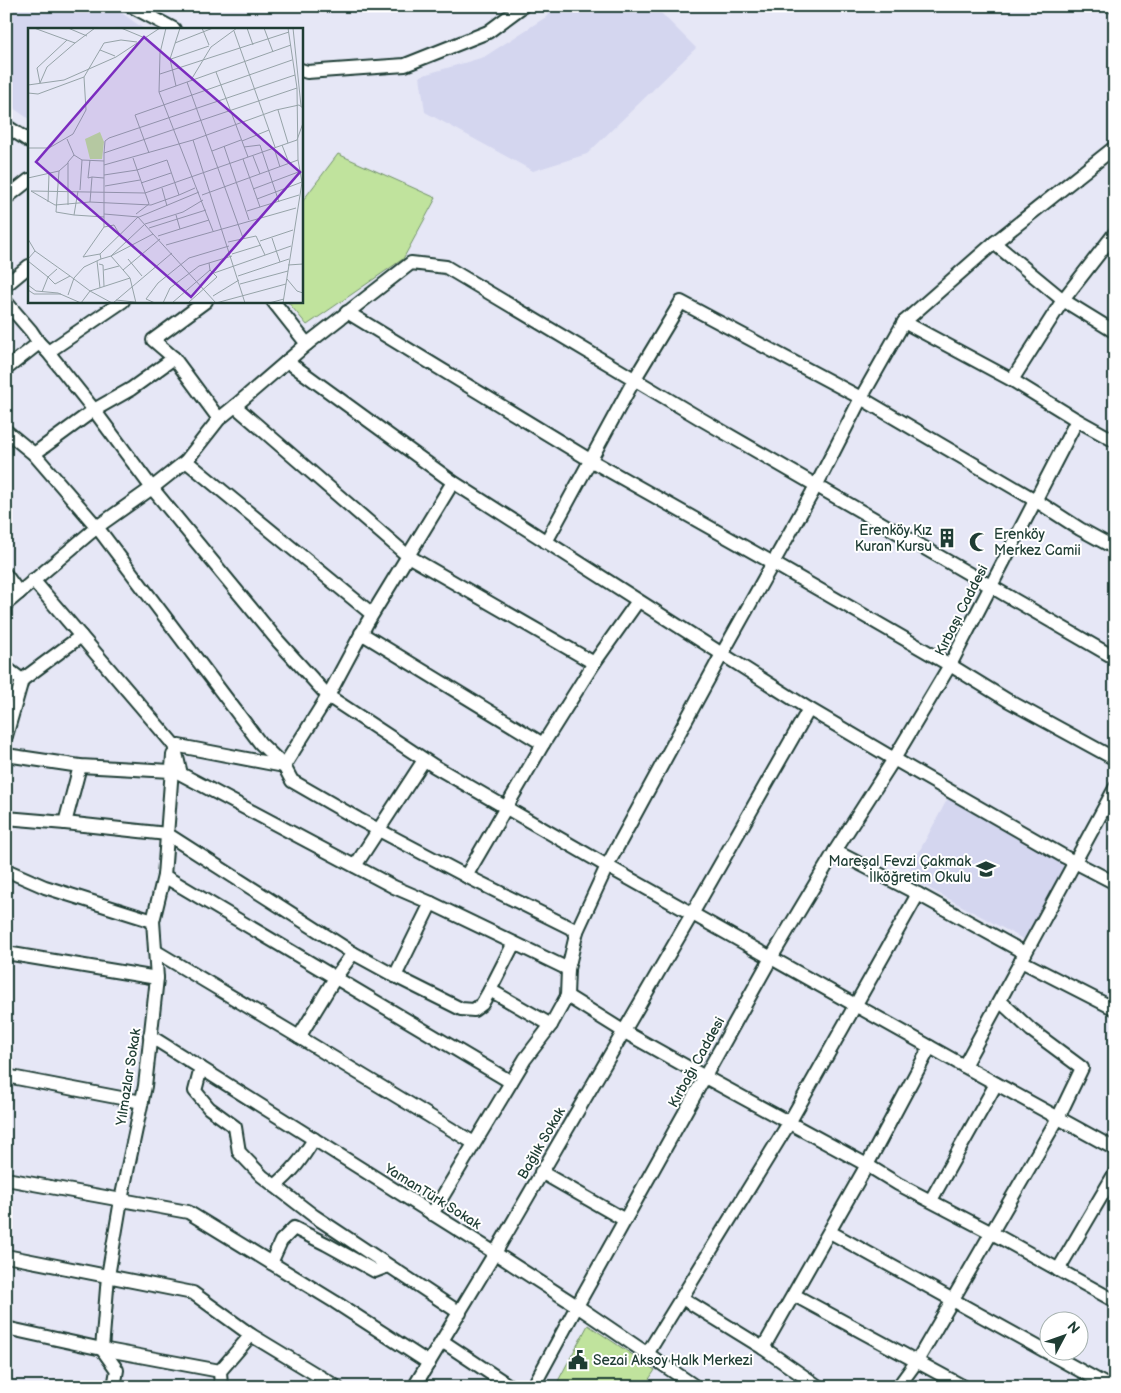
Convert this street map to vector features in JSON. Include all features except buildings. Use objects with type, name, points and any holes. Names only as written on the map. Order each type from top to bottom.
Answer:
[{"type":"street","points":[[131,6],[172,28]]},
{"type":"street","points":[[302,70],[307,72],[405,65],[488,32],[523,6]]},
{"type":"street","points":[[6,126],[28,140]]},
{"type":"street","points":[[432,1214],[525,1059],[551,1025],[566,996],[568,969],[577,931],[607,866],[816,486],[860,398],[904,322],[994,243],[1115,147]]},
{"type":"street","points":[[6,198],[28,181]]},
{"type":"street","points":[[1012,380],[1063,300],[1115,233]]},
{"type":"street","points":[[994,243],[1063,300],[1115,332]]},
{"type":"street","points":[[6,604],[97,527],[186,461],[219,419],[307,344],[411,263],[446,267],[634,380],[1115,658]]},
{"type":"street","points":[[6,286],[28,267]]},
{"type":"street","points":[[6,302],[94,410],[152,488],[278,641],[328,696],[424,760],[506,808],[996,1084],[1115,1148]]},
{"type":"street","points":[[6,369],[121,302]]},
{"type":"street","points":[[205,302],[154,340],[174,358],[219,419]]},
{"type":"street","points":[[274,302],[307,344]]},
{"type":"street","points":[[546,542],[634,380],[681,302],[860,398],[1035,500],[1080,530],[1115,548]]},
{"type":"street","points":[[347,312],[590,460],[773,563],[1007,700],[1115,759]]},
{"type":"street","points":[[904,322],[1012,380],[1115,441]]},
{"type":"street","points":[[34,454],[94,410],[131,389],[174,358]]},
{"type":"street","points":[[287,361],[453,482],[809,709],[1075,863],[1115,883]]},
{"type":"street","points":[[235,406],[408,556],[594,662]]},
{"type":"street","name":"Kırbaşı Caddesi","points":[[894,759],[950,665],[1077,420]]},
{"type":"street","points":[[1098,431],[1115,428]]},
{"type":"street","points":[[6,431],[34,454],[97,527],[260,742],[284,766],[292,780],[378,830],[577,931]]},
{"type":"street","points":[[186,461],[372,614]]},
{"type":"street","points":[[284,766],[328,696],[372,614],[453,482]]},
{"type":"street","points":[[6,575],[19,593]]},
{"type":"street","points":[[33,580],[174,745],[181,774],[394,887],[568,969]]},
{"type":"street","points":[[466,876],[543,744],[594,662],[638,601]]},
{"type":"street","points":[[361,633],[543,744]]},
{"type":"street","points":[[6,736],[22,680],[81,636]]},
{"type":"street","points":[[6,668],[22,680]]},
{"type":"street","name":"Bağlık Sokak","points":[[414,1387],[495,1253],[809,709]]},
{"type":"street","points":[[174,745],[284,766]]},
{"type":"street","name":"Yılmazlar Sokak","points":[[102,1349],[108,1276],[121,1200],[142,1102],[150,1036],[156,978],[153,921],[164,876],[174,745]]},
{"type":"street","points":[[6,755],[80,766],[171,771]]},
{"type":"street","name":"Kırbağı Caddesi","points":[[533,1387],[772,958],[835,851],[894,759]]},
{"type":"street","points":[[355,866],[424,760]]},
{"type":"street","points":[[65,823],[80,766]]},
{"type":"street","points":[[964,1066],[1115,788]]},
{"type":"street","points":[[6,818],[167,834],[353,953],[461,1009],[474,1010],[482,1004],[514,944]]},
{"type":"street","points":[[835,851],[918,894],[1115,1009]]},
{"type":"street","points":[[6,870],[45,887],[153,921]]},
{"type":"street","points":[[164,876],[511,1082]]},
{"type":"street","points":[[647,1354],[789,1123],[918,894]]},
{"type":"street","points":[[396,976],[431,903]]},
{"type":"street","points":[[155,951],[474,1143]]},
{"type":"street","points":[[6,953],[156,978]]},
{"type":"street","points":[[299,1037],[335,978],[353,953]]},
{"type":"street","points":[[490,990],[551,1025]]},
{"type":"street","points":[[566,996],[623,1031],[705,1077],[1115,1301]]},
{"type":"street","points":[[898,1387],[917,1361],[992,1233],[1058,1118],[1082,1068],[1031,1030],[1000,1001]]},
{"type":"street","name":"YamanTürk Sokak","points":[[150,1036],[495,1253],[696,1387]]},
{"type":"street","points":[[763,1348],[830,1232],[930,1047]]},
{"type":"street","points":[[201,1068],[195,1091],[209,1108],[234,1127],[239,1152],[262,1176],[314,1216],[460,1313]]},
{"type":"street","points":[[6,1076],[142,1102]]},
{"type":"street","points":[[931,1200],[996,1084]]},
{"type":"street","points":[[275,1186],[290,1174],[300,1162],[314,1139]]},
{"type":"street","points":[[541,1172],[625,1220]]},
{"type":"street","points":[[1058,1270],[1115,1173]]},
{"type":"street","points":[[6,1179],[188,1212],[335,1302],[429,1363]]},
{"type":"street","points":[[271,1263],[281,1241],[294,1228],[375,1272],[388,1266]]},
{"type":"street","points":[[830,1232],[1110,1387]]},
{"type":"street","points":[[6,1256],[193,1293],[250,1335],[337,1387]]},
{"type":"street","points":[[794,1295],[964,1387]]},
{"type":"street","points":[[682,1298],[763,1348],[819,1387]]},
{"type":"street","points":[[6,1328],[102,1349],[220,1371]]},
{"type":"street","points":[[221,1387],[220,1371],[250,1335]]},
{"type":"street","points":[[442,1341],[511,1387]]},
{"type":"street","points":[[102,1349],[117,1370],[114,1387]]},
{"type":"shaded area","points":[[6,6],[112,6],[143,28],[28,28],[28,118],[6,103]]},
{"type":"shaded area","points":[[557,6],[654,6],[696,48],[587,154],[533,171],[425,112],[420,76],[484,57],[546,17]]},
{"type":"shaded area","name":"Mareşal Fevzi Çakmak İlköğretim Okulu","points":[[948,798],[1067,863],[1025,940],[906,876]]},
{"type":"green space","points":[[338,154],[436,198],[403,259],[307,325],[288,302],[302,302],[302,202]]},
{"type":"green space","points":[[588,1325],[655,1370],[644,1387],[565,1387],[558,1381]]},
{"type":"place","name":"Erenköy Kız Kuran Kursu","points":[[947,538]]},
{"type":"place","name":"Erenköy Merkez Camii","points":[[979,542]]},
{"type":"place","name":"Mareşal Fevzi Çakmak İlköğretim Okulu","points":[[986,869]]},
{"type":"place","name":"Sezai Aksoy Halk Merkezi","points":[[578,1360]]}]
